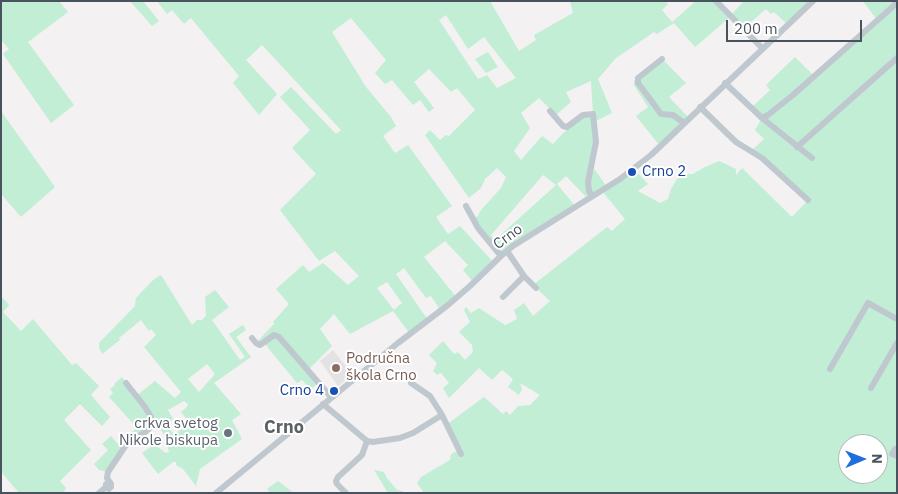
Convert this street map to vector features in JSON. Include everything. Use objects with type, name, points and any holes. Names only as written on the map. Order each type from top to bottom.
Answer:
[{"type":"street","points":[[716,1],[762,48]]},
{"type":"street","name":"Crno","points":[[216,493],[323,404],[448,305],[504,254],[620,179],[651,154],[813,1]]},
{"type":"street","points":[[762,118],[792,95],[897,3]]},
{"type":"street","points":[[797,147],[897,58]]},
{"type":"street","points":[[662,59],[638,78],[638,83],[661,114],[673,115],[684,123]]},
{"type":"street","points":[[725,83],[762,118],[812,158]]},
{"type":"street","points":[[700,107],[736,142],[762,158],[808,200]]},
{"type":"street","points":[[550,111],[563,126],[567,126],[583,115],[593,114],[596,142],[588,182],[589,191],[592,196]]},
{"type":"street","points":[[466,206],[478,228],[536,288]]},
{"type":"street","points":[[503,297],[524,276]]},
{"type":"street","points":[[830,369],[868,303],[897,319]]},
{"type":"street","points":[[252,338],[256,344],[260,345],[274,335],[279,336],[332,397]]},
{"type":"street","points":[[871,388],[897,343]]},
{"type":"street","points":[[118,493],[109,486],[108,472],[126,445],[148,430],[152,424],[151,417],[145,407],[126,383]]},
{"type":"street","points":[[411,383],[430,396],[442,415],[461,454]]},
{"type":"street","points":[[323,404],[367,441],[373,442],[413,434],[442,415]]},
{"type":"street","points":[[346,493],[336,481],[362,455],[367,441]]},
{"type":"street","points":[[895,448],[892,454],[897,456]]},
{"type":"street","points":[[99,493],[109,486]]},
{"type":"shaded area","name":"Područna škola Crno","points":[[333,350],[352,374],[338,386],[320,361]]},
{"type":"green space","points":[[1,1],[59,1],[68,12],[28,42],[74,105],[51,123],[3,54],[9,49],[1,40]]},
{"type":"green space","points":[[130,1],[143,1],[159,21],[152,26]]},
{"type":"green space","points":[[157,1],[490,1],[519,51],[536,40],[534,35],[573,13],[570,1],[665,1],[668,4],[662,10],[672,22],[696,1],[716,1],[730,17],[695,47],[674,23],[657,34],[654,32],[616,58],[598,79],[612,113],[594,122],[596,142],[591,172],[595,170],[607,187],[633,168],[648,184],[638,191],[660,203],[668,199],[677,179],[685,174],[693,174],[719,161],[736,169],[736,175],[742,168],[792,217],[808,200],[751,151],[764,139],[755,130],[762,118],[751,108],[770,90],[766,85],[795,57],[814,76],[877,20],[863,1],[897,1],[897,493],[424,493],[417,483],[421,477],[450,460],[451,454],[459,450],[446,425],[484,397],[503,414],[506,411],[510,415],[518,406],[530,405],[540,395],[520,383],[522,389],[519,395],[508,387],[513,379],[502,370],[492,380],[479,368],[449,398],[443,388],[449,383],[441,373],[437,375],[433,371],[437,363],[429,355],[443,341],[454,354],[458,352],[465,360],[473,352],[472,345],[459,332],[470,322],[464,310],[466,307],[471,313],[479,308],[505,325],[517,319],[514,310],[524,303],[533,316],[550,301],[533,285],[607,227],[612,231],[625,219],[602,191],[588,199],[566,176],[557,184],[576,207],[501,256],[473,219],[478,216],[501,188],[506,177],[497,168],[485,179],[481,188],[469,198],[425,135],[430,130],[440,140],[446,135],[449,136],[475,110],[457,88],[451,92],[429,69],[414,82],[434,108],[429,112],[420,100],[413,105],[392,80],[385,84],[375,73],[386,60],[351,18],[332,32],[366,87],[391,117],[396,126],[383,136],[395,153],[408,145],[452,206],[436,217],[448,234],[460,226],[494,263],[474,283],[463,270],[468,265],[445,241],[424,257],[457,298],[441,311],[431,296],[426,298],[404,268],[396,274],[428,320],[410,334],[393,311],[350,334],[334,314],[320,329],[332,346],[308,370],[319,382],[311,389],[302,380],[297,383],[264,343],[256,343],[289,304],[276,289],[303,265],[309,272],[323,263],[348,285],[359,276],[335,251],[319,261],[280,210],[316,174],[292,148],[310,130],[280,97],[291,87],[336,134],[341,130],[262,45],[246,60],[277,94],[259,115],[233,83],[239,76],[191,18],[184,24],[172,10],[167,14]],"holes":[[[446,15],[468,49],[484,37],[516,78],[497,88],[487,75],[478,79],[439,20]],[[591,81],[593,114],[574,122],[553,144],[542,136],[521,160],[514,151],[530,128],[521,113],[539,98],[556,115],[571,102],[566,92]],[[543,175],[556,185],[495,240],[491,235]],[[387,282],[402,303],[394,310],[377,288]]]},
{"type":"green space","points":[[744,1],[810,1],[787,24],[774,12],[771,14],[766,9],[744,28],[731,15]]},
{"type":"green space","points":[[488,52],[498,67],[486,73],[475,59]]},
{"type":"green space","points":[[662,59],[686,83],[669,97],[689,118],[660,146],[636,116],[648,107],[634,85],[634,81]]},
{"type":"green space","points":[[1,111],[55,187],[21,217],[1,194]]},
{"type":"green space","points":[[161,275],[192,325],[197,320],[202,320],[206,316],[205,297],[215,290],[229,307],[212,320],[240,360],[245,357],[229,334],[243,325],[246,330],[236,337],[251,357],[214,383],[241,414],[232,420],[242,439],[200,469],[196,486],[183,469],[176,465],[176,462],[173,462],[158,474],[142,453],[152,446],[158,447],[166,453],[169,452],[164,434],[160,429],[159,421],[126,445],[108,472],[99,470],[94,464],[108,450],[102,444],[111,436],[118,444],[137,428],[109,397],[113,393],[110,389],[122,377],[136,396],[155,381],[175,398],[181,392],[144,347],[156,335],[151,329],[149,331],[141,320],[102,354],[99,347],[99,343],[135,306],[136,298],[152,281]],"holes":[[[207,364],[215,374],[199,392],[188,379]],[[184,401],[188,404],[181,412],[188,421],[187,426],[174,434],[166,426],[173,419],[168,410]]]},
{"type":"green space","points":[[1,296],[9,305],[3,312],[21,331],[33,319],[72,365],[76,363],[99,386],[91,395],[110,417],[102,426],[80,404],[64,420],[91,450],[60,481],[66,488],[64,491],[66,493],[19,493],[3,474],[1,468]]},
{"type":"green space","points":[[374,470],[384,472],[397,490],[404,493],[388,493]]},
{"type":"green space","points":[[278,481],[294,493],[270,493],[267,489]]},
{"type":"place","name":"Crno 2","points":[[632,172]]},
{"type":"place","name":"Područna škola Crno","points":[[336,368]]},
{"type":"place","name":"Crno 4","points":[[334,391]]},
{"type":"place","name":"crkva svetog Nikole biskupa","points":[[228,433]]},
{"type":"district","name":"Crno","points":[[284,428]]}]
